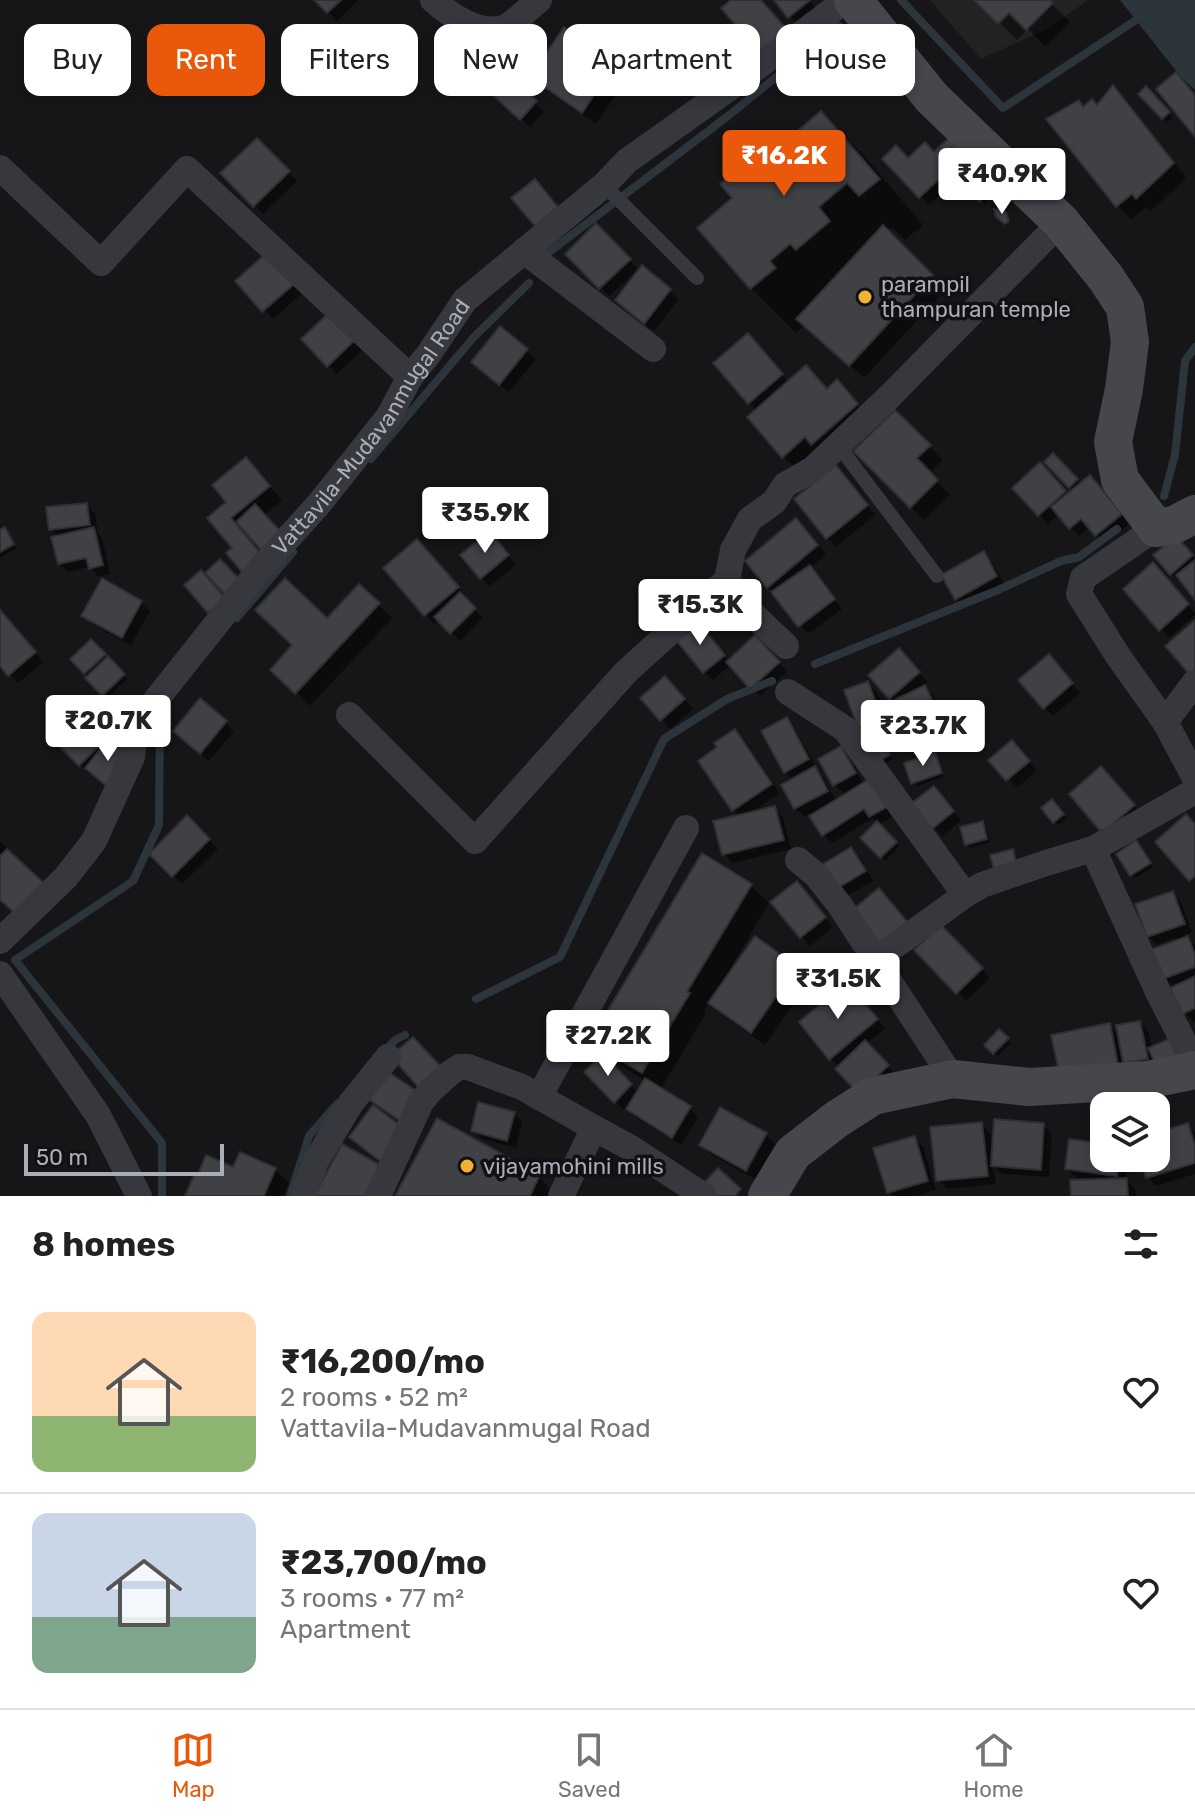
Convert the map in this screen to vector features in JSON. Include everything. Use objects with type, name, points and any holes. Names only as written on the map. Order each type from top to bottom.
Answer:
[{"type":"street","points":[[433,0],[481,30],[505,28],[539,0]]},
{"type":"street","name":"Vattavila-Mudavanmugal Road","points":[[0,941],[66,877],[94,841],[132,757],[136,725],[260,569],[318,505],[389,416],[410,377],[465,300],[604,185],[627,161],[846,0]]},
{"type":"street","points":[[853,0],[932,98],[1061,222],[1125,307],[1130,342],[1113,442],[1120,480],[1156,528]]},
{"type":"street","points":[[0,168],[101,263],[187,169],[410,377]]},
{"type":"street","points":[[349,715],[475,841],[625,673],[727,580],[733,550],[750,519],[774,502],[785,485],[813,469],[889,397],[1061,222]]},
{"type":"street","points":[[524,251],[653,349]]},
{"type":"street","points":[[1195,514],[1174,525],[1156,528],[1083,578],[1079,594],[1165,722],[1195,778]]},
{"type":"street","points":[[727,580],[746,608],[786,646]]},
{"type":"street","points":[[1165,722],[1195,682]]},
{"type":"street","points":[[788,692],[845,729],[965,895]]},
{"type":"street","points":[[875,960],[982,885],[1093,849],[1195,791]]},
{"type":"street","points":[[539,1097],[686,828]]},
{"type":"street","points":[[767,1196],[793,1153],[873,1096],[953,1079],[1029,1087],[1147,1080],[1195,1067],[1093,849]]},
{"type":"street","points":[[798,860],[827,888],[953,1079]]},
{"type":"street","points":[[0,974],[98,1115],[139,1196]]},
{"type":"street","points":[[303,1196],[316,1161],[351,1103],[388,1057]]},
{"type":"street","points":[[378,1196],[421,1102],[459,1067],[468,1067],[522,1087],[629,1147],[704,1196]]},
{"type":"street","points":[[561,1196],[594,1128]]},
{"type":"lane","points":[[604,185],[697,278]]},
{"type":"lane","points":[[838,445],[937,576]]},
{"type":"shaded area","points":[[930,0],[1088,0],[1051,27],[981,59]]},
{"type":"shaded area","points":[[1120,0],[1195,0],[1195,90],[1181,77]]},
{"type":"building","points":[[314,0],[341,0],[327,13]]},
{"type":"building","points":[[731,0],[761,0],[782,24],[776,24],[776,43],[761,56],[760,24],[734,24],[721,8]]},
{"type":"building","points":[[774,0],[810,0],[788,18]]},
{"type":"building","points":[[974,0],[1050,0],[1053,3],[1026,30],[1009,13],[998,24]]},
{"type":"building","points":[[563,28],[563,96],[593,96],[582,113],[547,89],[547,52]]},
{"type":"building","points":[[1176,72],[1195,95],[1195,137],[1156,89]]},
{"type":"building","points":[[1113,85],[1174,163],[1136,199],[1132,194],[1116,207],[1046,119],[1079,100],[1083,107],[1092,99],[1097,105]]},
{"type":"building","points":[[1146,86],[1170,112],[1162,119],[1138,94]]},
{"type":"building","points":[[494,96],[532,96],[537,101],[520,120]]},
{"type":"building","points":[[821,111],[880,179],[859,196],[847,183],[819,207],[830,221],[796,250],[790,244],[770,261],[776,268],[750,289],[697,228],[732,198],[720,184],[755,154],[762,161]]},
{"type":"building","points":[[953,134],[970,150],[919,198],[882,159],[896,145],[908,158],[925,142],[934,152]]},
{"type":"building","points":[[257,138],[290,171],[253,207],[220,173]]},
{"type":"building","points":[[970,172],[991,186],[980,202],[960,188]]},
{"type":"building","points":[[535,179],[558,207],[535,226],[511,198]]},
{"type":"building","points":[[994,209],[1006,212],[1009,221],[1005,224],[996,217]]},
{"type":"building","points":[[596,223],[631,259],[599,289],[565,254]]},
{"type":"building","name":"parampil thampuran temple","points":[[883,225],[933,275],[849,366],[796,319]]},
{"type":"building","points":[[271,249],[299,280],[262,312],[235,281]]},
{"type":"building","points":[[642,265],[671,289],[644,324],[615,300]]},
{"type":"building","points":[[332,310],[358,337],[327,367],[301,339]]},
{"type":"building","points":[[500,326],[528,349],[499,385],[471,362]]},
{"type":"building","points":[[748,333],[783,374],[748,404],[713,363]]},
{"type":"building","points":[[806,365],[827,389],[837,379],[858,404],[811,445],[805,437],[782,458],[747,417]]},
{"type":"building","points":[[895,410],[931,445],[917,458],[938,480],[910,508],[853,451]]},
{"type":"building","points":[[1053,453],[1078,479],[1069,488],[1044,462]]},
{"type":"building","points":[[246,457],[270,486],[231,518],[266,560],[246,577],[226,553],[232,548],[207,518],[226,502],[212,485]]},
{"type":"building","points":[[1040,462],[1066,491],[1038,516],[1012,488]]},
{"type":"building","points":[[836,465],[868,505],[826,539],[794,499]]},
{"type":"building","points":[[1090,475],[1122,514],[1095,536],[1081,519],[1069,529],[1051,507]]},
{"type":"building","points":[[87,503],[90,525],[49,530],[46,507]]},
{"type":"building","points":[[255,504],[284,535],[265,554],[236,522]]},
{"type":"building","points":[[796,518],[818,545],[767,588],[745,561]]},
{"type":"building","points":[[5,527],[14,544],[0,552],[0,530]]},
{"type":"building","points":[[94,527],[103,565],[89,569],[86,558],[58,564],[51,537]]},
{"type":"building","points":[[490,531],[509,555],[480,579],[460,555]]},
{"type":"building","points":[[1176,536],[1193,555],[1170,575],[1153,555]]},
{"type":"building","points":[[417,539],[459,587],[424,616],[383,568]]},
{"type":"building","points":[[984,551],[997,576],[955,600],[941,575]]},
{"type":"building","points":[[220,559],[240,580],[225,594],[205,573]]},
{"type":"building","points":[[1195,560],[1195,600],[1176,575]]},
{"type":"building","points":[[1153,562],[1189,604],[1159,631],[1123,589]]},
{"type":"building","points":[[810,565],[835,599],[798,627],[771,592]]},
{"type":"building","points":[[201,570],[225,598],[208,613],[184,585]]},
{"type":"building","points":[[102,578],[142,601],[122,638],[81,616]]},
{"type":"building","points":[[285,578],[327,618],[359,584],[380,603],[295,694],[270,670],[292,645],[255,610]]},
{"type":"building","points":[[460,592],[476,608],[450,634],[434,617]]},
{"type":"building","points":[[0,610],[36,652],[8,676],[0,666]]},
{"type":"building","points":[[1195,620],[1195,673],[1191,676],[1165,646]]},
{"type":"building","points":[[697,621],[725,655],[703,673],[675,639]]},
{"type":"building","points":[[755,635],[780,662],[750,689],[726,662]]},
{"type":"building","points":[[91,639],[106,654],[84,674],[70,659]]},
{"type":"building","points":[[899,648],[920,672],[889,699],[868,675]]},
{"type":"building","points":[[1049,654],[1073,683],[1043,709],[1018,680]]},
{"type":"building","points":[[108,656],[125,674],[102,696],[85,678]]},
{"type":"building","points":[[665,676],[685,699],[660,721],[640,698]]},
{"type":"building","points":[[868,681],[882,719],[858,728],[844,690]]},
{"type":"building","points":[[925,685],[936,708],[944,705],[951,721],[905,743],[886,704]]},
{"type":"building","points":[[200,698],[227,721],[200,754],[173,731]]},
{"type":"building","points":[[787,717],[809,759],[784,773],[761,731]]},
{"type":"building","points":[[79,723],[101,744],[79,766],[58,745]]},
{"type":"building","points":[[735,729],[772,784],[732,811],[698,761],[717,747],[714,743]]},
{"type":"building","points":[[878,731],[890,755],[875,763],[862,738]]},
{"type":"building","points":[[108,739],[131,758],[108,787],[85,768]]},
{"type":"building","points":[[1012,740],[1030,761],[1006,781],[988,760]]},
{"type":"building","points":[[841,746],[856,773],[833,786],[818,759]]},
{"type":"building","points":[[935,752],[942,773],[911,784],[904,763]]},
{"type":"building","points":[[815,766],[828,791],[794,809],[781,785]]},
{"type":"building","points":[[1101,766],[1135,805],[1102,833],[1069,794]]},
{"type":"building","points":[[869,779],[887,807],[869,817],[864,809],[822,836],[809,816]]},
{"type":"building","points":[[934,786],[954,811],[932,829],[912,803]]},
{"type":"building","points":[[1052,799],[1064,814],[1053,823],[1041,808]]},
{"type":"building","points":[[775,806],[784,840],[722,855],[713,821]]},
{"type":"building","points":[[1186,814],[1195,824],[1195,876],[1189,881],[1155,842]]},
{"type":"building","points":[[187,815],[210,839],[172,877],[149,854]]},
{"type":"building","points":[[877,821],[897,842],[880,858],[860,838]]},
{"type":"building","points":[[983,821],[987,839],[965,845],[960,827]]},
{"type":"building","points":[[1136,840],[1151,863],[1130,876],[1116,854]]},
{"type":"building","points":[[851,847],[866,871],[838,888],[823,864]]},
{"type":"building","points":[[7,849],[46,885],[18,916],[0,900],[0,856]]},
{"type":"building","points":[[1013,849],[1017,867],[995,873],[990,855]]},
{"type":"building","points":[[702,853],[752,884],[642,1073],[589,1042]]},
{"type":"building","points":[[797,881],[826,917],[800,938],[770,902]]},
{"type":"building","points":[[879,888],[909,924],[880,948],[850,912]]},
{"type":"building","points":[[1173,891],[1185,924],[1147,937],[1135,904]]},
{"type":"building","points":[[941,925],[983,968],[956,994],[914,950]]},
{"type":"building","points":[[755,936],[797,966],[751,1033],[708,1003]]},
{"type":"building","points":[[1188,936],[1195,955],[1195,967],[1163,979],[1152,949]]},
{"type":"building","points":[[1195,976],[1195,1008],[1183,1014],[1170,988]]},
{"type":"building","points":[[847,982],[878,1019],[829,1060],[799,1022]]},
{"type":"building","points":[[1140,1021],[1148,1059],[1123,1063],[1116,1025]]},
{"type":"building","points":[[1110,1023],[1118,1065],[1060,1077],[1051,1035]]},
{"type":"building","points":[[999,1029],[1009,1038],[993,1054],[984,1045]]},
{"type":"building","points":[[413,1037],[442,1068],[419,1088],[391,1056]]},
{"type":"building","points":[[1169,1039],[1178,1059],[1157,1068],[1148,1048]]},
{"type":"building","points":[[865,1040],[889,1065],[859,1094],[835,1069]]},
{"type":"building","points":[[603,1054],[632,1084],[614,1103],[584,1072]]},
{"type":"building","points":[[387,1071],[418,1092],[399,1120],[368,1099]]},
{"type":"building","points":[[645,1078],[691,1106],[672,1138],[626,1109]]},
{"type":"building","points":[[478,1102],[515,1112],[507,1141],[471,1131]]},
{"type":"building","points":[[373,1105],[405,1129],[380,1161],[349,1137]]},
{"type":"building","points":[[720,1107],[767,1133],[746,1171],[699,1145]]},
{"type":"building","name":"vijayamohini mills","points":[[437,1118],[540,1175],[530,1196],[395,1196]]},
{"type":"building","points":[[994,1119],[1044,1123],[1041,1170],[991,1166]]},
{"type":"building","points":[[982,1122],[988,1176],[936,1181],[930,1127]]},
{"type":"building","points":[[1188,1123],[1195,1145],[1195,1163],[1170,1171],[1170,1129]]},
{"type":"building","points":[[915,1136],[928,1181],[887,1193],[873,1148]]},
{"type":"building","points":[[1069,1139],[1090,1142],[1090,1172],[1117,1172],[1117,1176],[1065,1169]]},
{"type":"building","points":[[342,1144],[382,1166],[367,1196],[314,1196]]},
{"type":"building","points":[[240,1152],[276,1168],[264,1196],[185,1196],[206,1155],[233,1167]]},
{"type":"building","points":[[718,1168],[741,1189],[735,1196],[717,1196],[704,1183]]},
{"type":"building","points":[[1144,1172],[1166,1172],[1146,1178]]},
{"type":"building","points":[[1127,1178],[1128,1196],[1071,1196],[1070,1180]]},
{"type":"waterway","points":[[901,0],[1003,108],[1142,16]]},
{"type":"waterway","points":[[548,253],[776,77]]},
{"type":"waterway","points":[[371,459],[473,338],[529,283]]},
{"type":"waterway","points":[[1164,496],[1175,455],[1185,361],[1195,347]]},
{"type":"waterway","points":[[815,664],[998,590],[1061,561],[1079,557],[1117,529]]},
{"type":"waterway","points":[[237,618],[293,552]]},
{"type":"waterway","points":[[476,999],[560,957],[664,739],[727,699],[772,681]]},
{"type":"waterway","points":[[162,1196],[162,1143],[15,960],[133,881],[159,825],[160,713],[166,706]]},
{"type":"waterway","points":[[385,1051],[405,1035]]},
{"type":"waterway","points":[[290,1196],[309,1136],[338,1103]]},
{"type":"place","name":"parampil thampuran temple","points":[[865,297]]},
{"type":"place","name":"vijayamohini mills","points":[[467,1166]]}]
